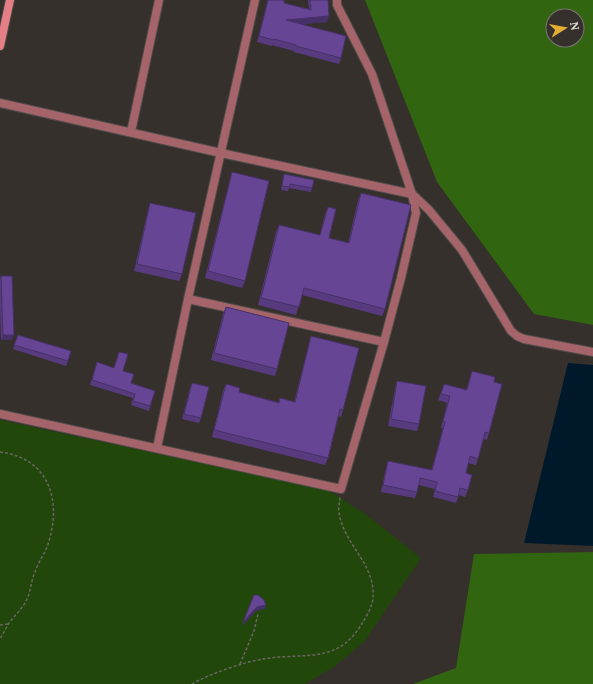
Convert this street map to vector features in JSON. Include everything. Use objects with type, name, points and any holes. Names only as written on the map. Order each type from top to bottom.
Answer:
[{"type":"street","points":[[0,46],[10,0]]},
{"type":"street","points":[[131,132],[159,0]]},
{"type":"street","points":[[157,448],[188,299],[255,0]]},
{"type":"street","points":[[0,414],[341,489],[384,342],[416,213],[412,194],[372,74],[337,4],[337,0]]},
{"type":"street","points":[[0,103],[412,194],[430,210],[462,250],[511,330],[517,336],[524,339],[593,352]]},
{"type":"street","points":[[188,299],[384,342]]},
{"type":"path","points":[[0,452],[14,454],[25,458],[40,471],[48,485],[53,506],[52,528],[44,554],[35,571],[28,598],[8,624],[0,639]]},
{"type":"path","points":[[192,684],[240,665],[261,659],[282,656],[313,656],[333,651],[346,642],[359,628],[369,612],[373,598],[372,582],[369,572],[345,532],[338,512],[341,489]]},
{"type":"path","points":[[240,665],[254,631],[258,614]]},
{"type":"path","points":[[0,625],[8,624]]},
{"type":"green space","points":[[365,0],[593,0],[593,325],[534,314],[437,182]]},
{"type":"green space","points":[[0,420],[330,491],[368,516],[421,558],[365,641],[334,667],[305,684],[0,684]]},
{"type":"green space","points":[[593,552],[593,684],[413,684],[456,668],[474,554]]},
{"type":"water","points":[[568,363],[593,365],[593,546],[524,543]]},
{"type":"building","points":[[268,0],[284,0],[284,3],[311,10],[310,0],[328,0],[329,16],[286,20],[346,36],[341,58],[259,36]]},
{"type":"building","points":[[232,172],[269,181],[245,281],[208,271]]},
{"type":"building","points":[[284,174],[314,180],[312,188],[290,184],[289,187],[282,186]]},
{"type":"building","points":[[361,193],[411,205],[385,309],[304,288],[299,307],[261,298],[279,225],[320,235],[328,207],[336,209],[329,238],[349,243]]},
{"type":"building","points":[[150,203],[196,213],[182,274],[137,264]]},
{"type":"building","points":[[1,276],[12,276],[14,335],[3,335]]},
{"type":"building","points":[[226,307],[289,323],[277,369],[214,353]]},
{"type":"building","points":[[18,335],[71,351],[68,361],[14,345]]},
{"type":"building","points":[[311,336],[359,348],[343,410],[340,409],[328,458],[214,430],[226,384],[240,388],[239,392],[279,403],[280,398],[295,402]]},
{"type":"building","points":[[119,352],[128,354],[123,371],[134,374],[131,383],[155,391],[150,406],[133,401],[135,394],[92,380],[97,362],[114,368]]},
{"type":"building","points":[[472,371],[495,377],[494,382],[502,384],[489,433],[485,432],[478,459],[470,456],[466,473],[472,475],[468,490],[460,488],[458,497],[435,491],[437,482],[420,478],[417,492],[383,485],[388,461],[432,470],[445,422],[443,421],[450,396],[441,394],[444,384],[467,390]]},
{"type":"building","points":[[397,381],[426,386],[419,424],[391,419]]},
{"type":"building","points":[[192,383],[209,387],[201,418],[184,414]]},
{"type":"building","points":[[254,595],[258,595],[264,600],[266,605],[257,607],[243,622]]}]
